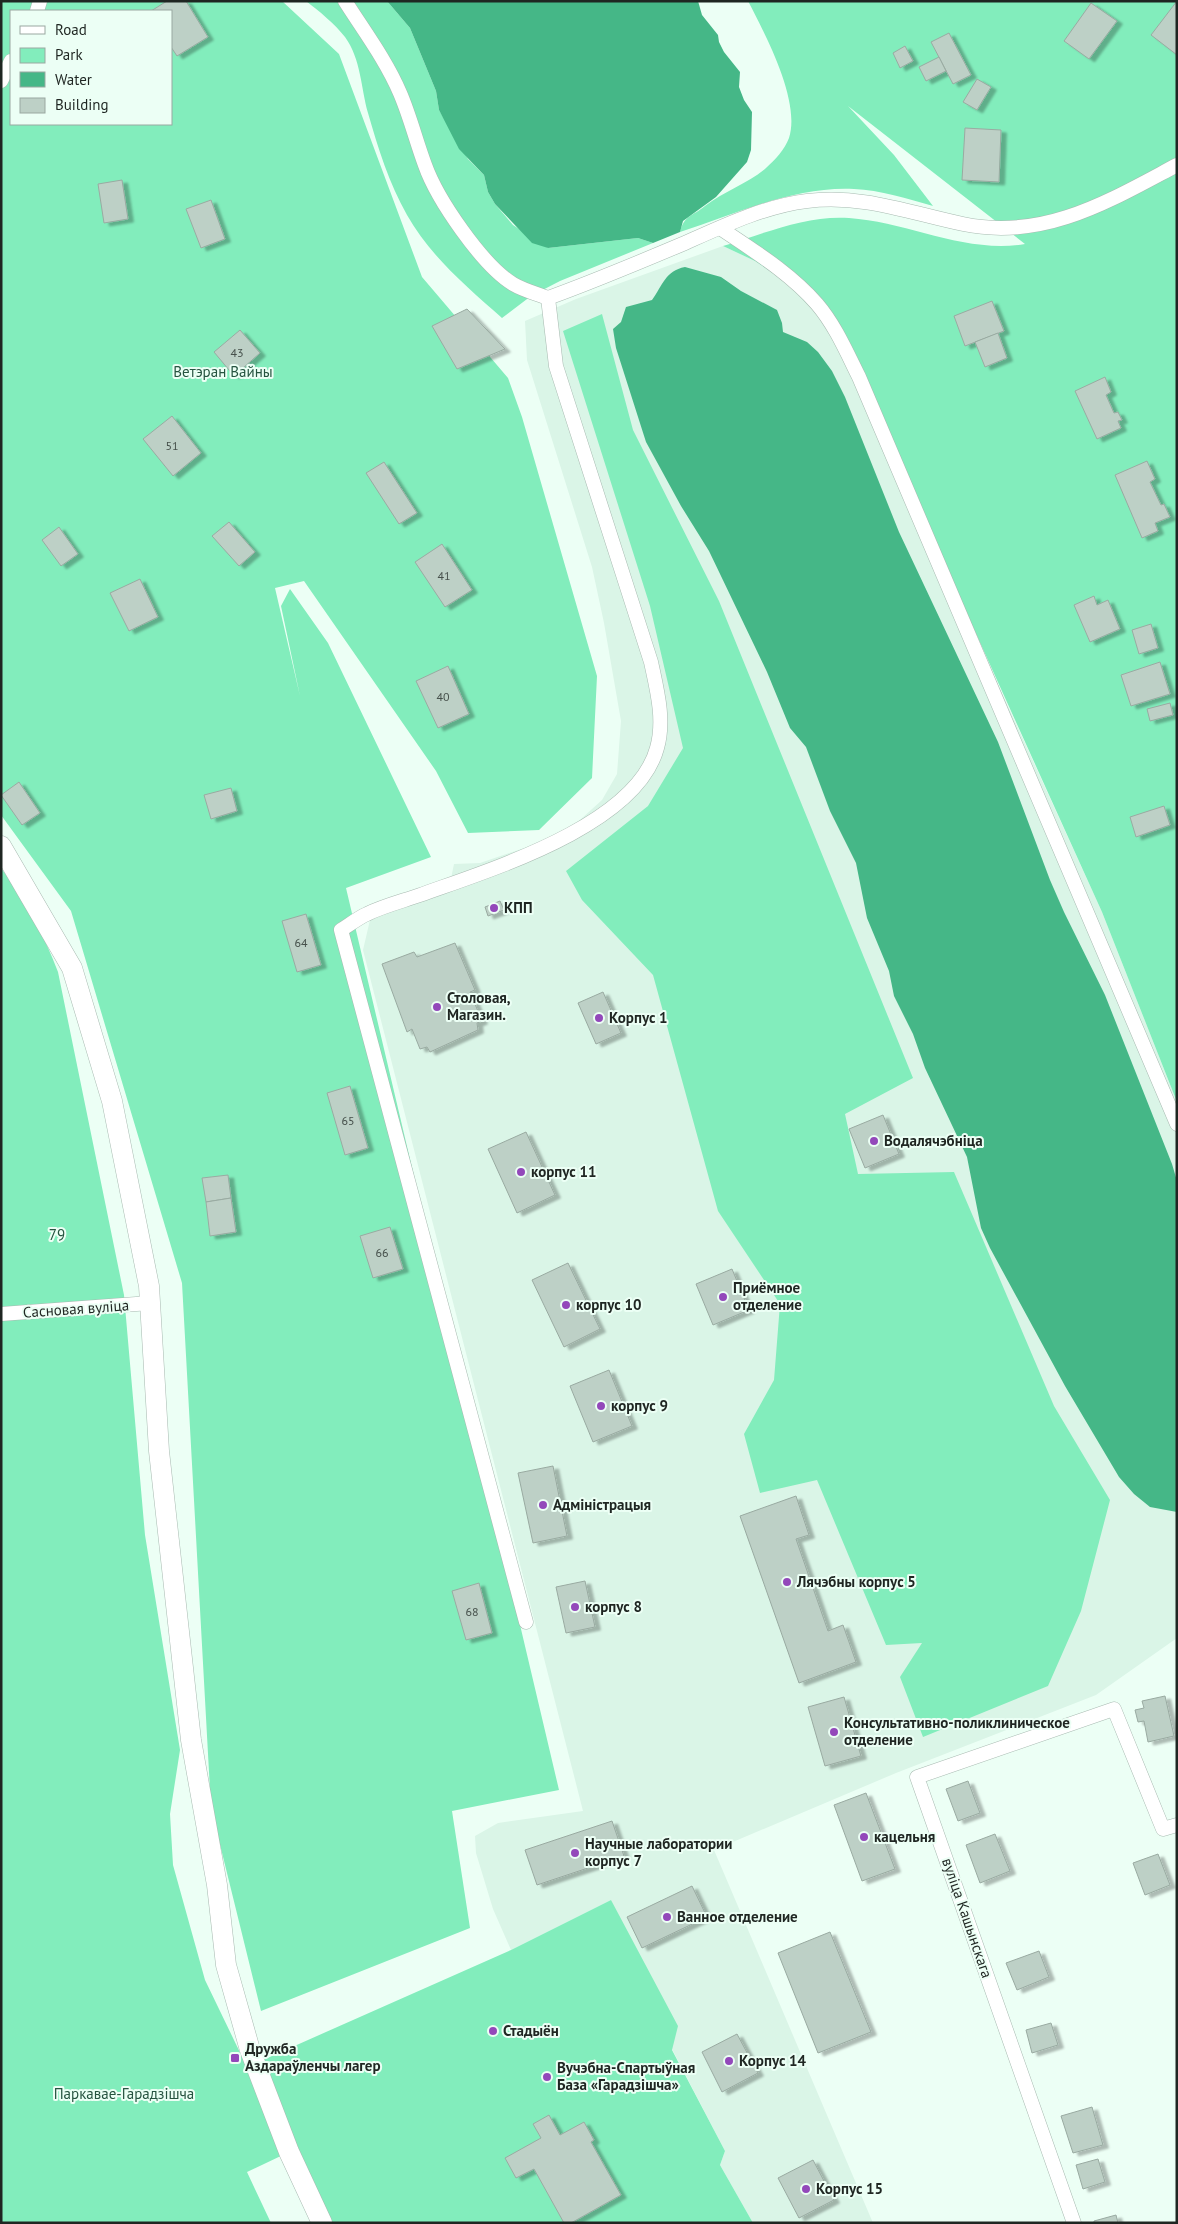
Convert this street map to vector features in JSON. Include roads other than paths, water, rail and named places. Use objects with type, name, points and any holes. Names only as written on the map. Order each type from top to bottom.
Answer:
[{"type":"street","points":[[345,1],[376,49],[400,92],[425,167],[437,192],[452,216],[488,261],[513,284],[548,298],[597,281],[720,228],[776,208],[804,201],[830,199],[887,205],[986,228],[1035,224],[1061,220],[1092,210],[1177,165]]},
{"type":"street","points":[[1,80],[10,63]]},
{"type":"street","points":[[720,228],[792,279],[818,305],[836,332],[859,377],[1177,1124]]},
{"type":"street","points":[[526,1622],[341,930],[367,914],[530,852],[596,819],[631,793],[642,780],[657,748],[660,708],[651,662],[556,366],[548,298]]},
{"type":"street","points":[[1,846],[72,968],[112,1101],[149,1286],[159,1451],[191,1740],[217,1885],[226,1965],[250,2050],[288,2152],[322,2223]]},
{"type":"street","name":"Сасновая вуліца","points":[[1,1314],[150,1304]]},
{"type":"street","name":"вуліца Кашынскага","points":[[1074,2223],[917,1777],[1114,1709],[1163,1829],[1177,1824]]},
{"type":"water","points":[[387,1],[698,1],[702,15],[718,35],[724,52],[740,72],[739,87],[744,100],[752,112],[751,150],[747,162],[716,197],[683,221],[680,232],[653,243],[638,238],[548,248],[532,243],[495,204],[488,192],[484,175],[459,149],[439,110],[436,91],[410,28]]},
{"type":"water","points":[[685,267],[721,277],[741,291],[777,310],[783,332],[807,342],[818,352],[832,371],[845,397],[899,532],[998,742],[1050,880],[1105,995],[1172,1164],[1177,1181],[1177,1512],[1150,1507],[1134,1494],[1119,1477],[1065,1386],[990,1248],[981,1228],[967,1157],[925,1068],[913,1034],[894,996],[889,971],[867,918],[856,863],[830,811],[806,747],[790,728],[767,672],[709,551],[681,506],[646,442],[616,348],[613,329],[621,322],[626,307],[652,300],[669,275]]},
{"type":"place","name":"КПП","points":[[494,908]]},
{"type":"place","name":"Столовая, Магазин.","points":[[437,1007]]},
{"type":"place","name":"Корпус 1","points":[[599,1018]]},
{"type":"place","name":"Водалячэбніца","points":[[874,1141]]},
{"type":"place","name":"корпус 11","points":[[521,1172]]},
{"type":"place","name":"Приёмное отделение","points":[[723,1297]]},
{"type":"place","name":"корпус 10","points":[[566,1305]]},
{"type":"place","name":"корпус 9","points":[[601,1406]]},
{"type":"place","name":"Адміністрацыя","points":[[543,1505]]},
{"type":"place","name":"Лячэбны корпус 5","points":[[787,1582]]},
{"type":"place","name":"корпус 8","points":[[575,1607]]},
{"type":"place","name":"Консультативно-поликлиническое отделение","points":[[834,1732]]},
{"type":"place","name":"кацельня","points":[[864,1837]]},
{"type":"place","name":"Научные лаборатории корпус 7","points":[[575,1853]]},
{"type":"place","name":"Ванное отделение","points":[[667,1917]]},
{"type":"place","name":"Стадыён","points":[[493,2031]]},
{"type":"place","name":"Дружба Аздараўленчы лагер","points":[[235,2058]]},
{"type":"place","name":"Корпус 14","points":[[729,2061]]},
{"type":"place","name":"Вучэбна-Спартыўная База «Гарадзішча»","points":[[547,2077]]},
{"type":"place","name":"Корпус 15","points":[[806,2189]]},
{"type":"park label","name":"Ветэран Вайны","points":[[223,372]]},
{"type":"park label","name":"79","points":[[57,1235]]},
{"type":"park label","name":"Паркавае-Гарадзішча","points":[[124,2094]]}]
